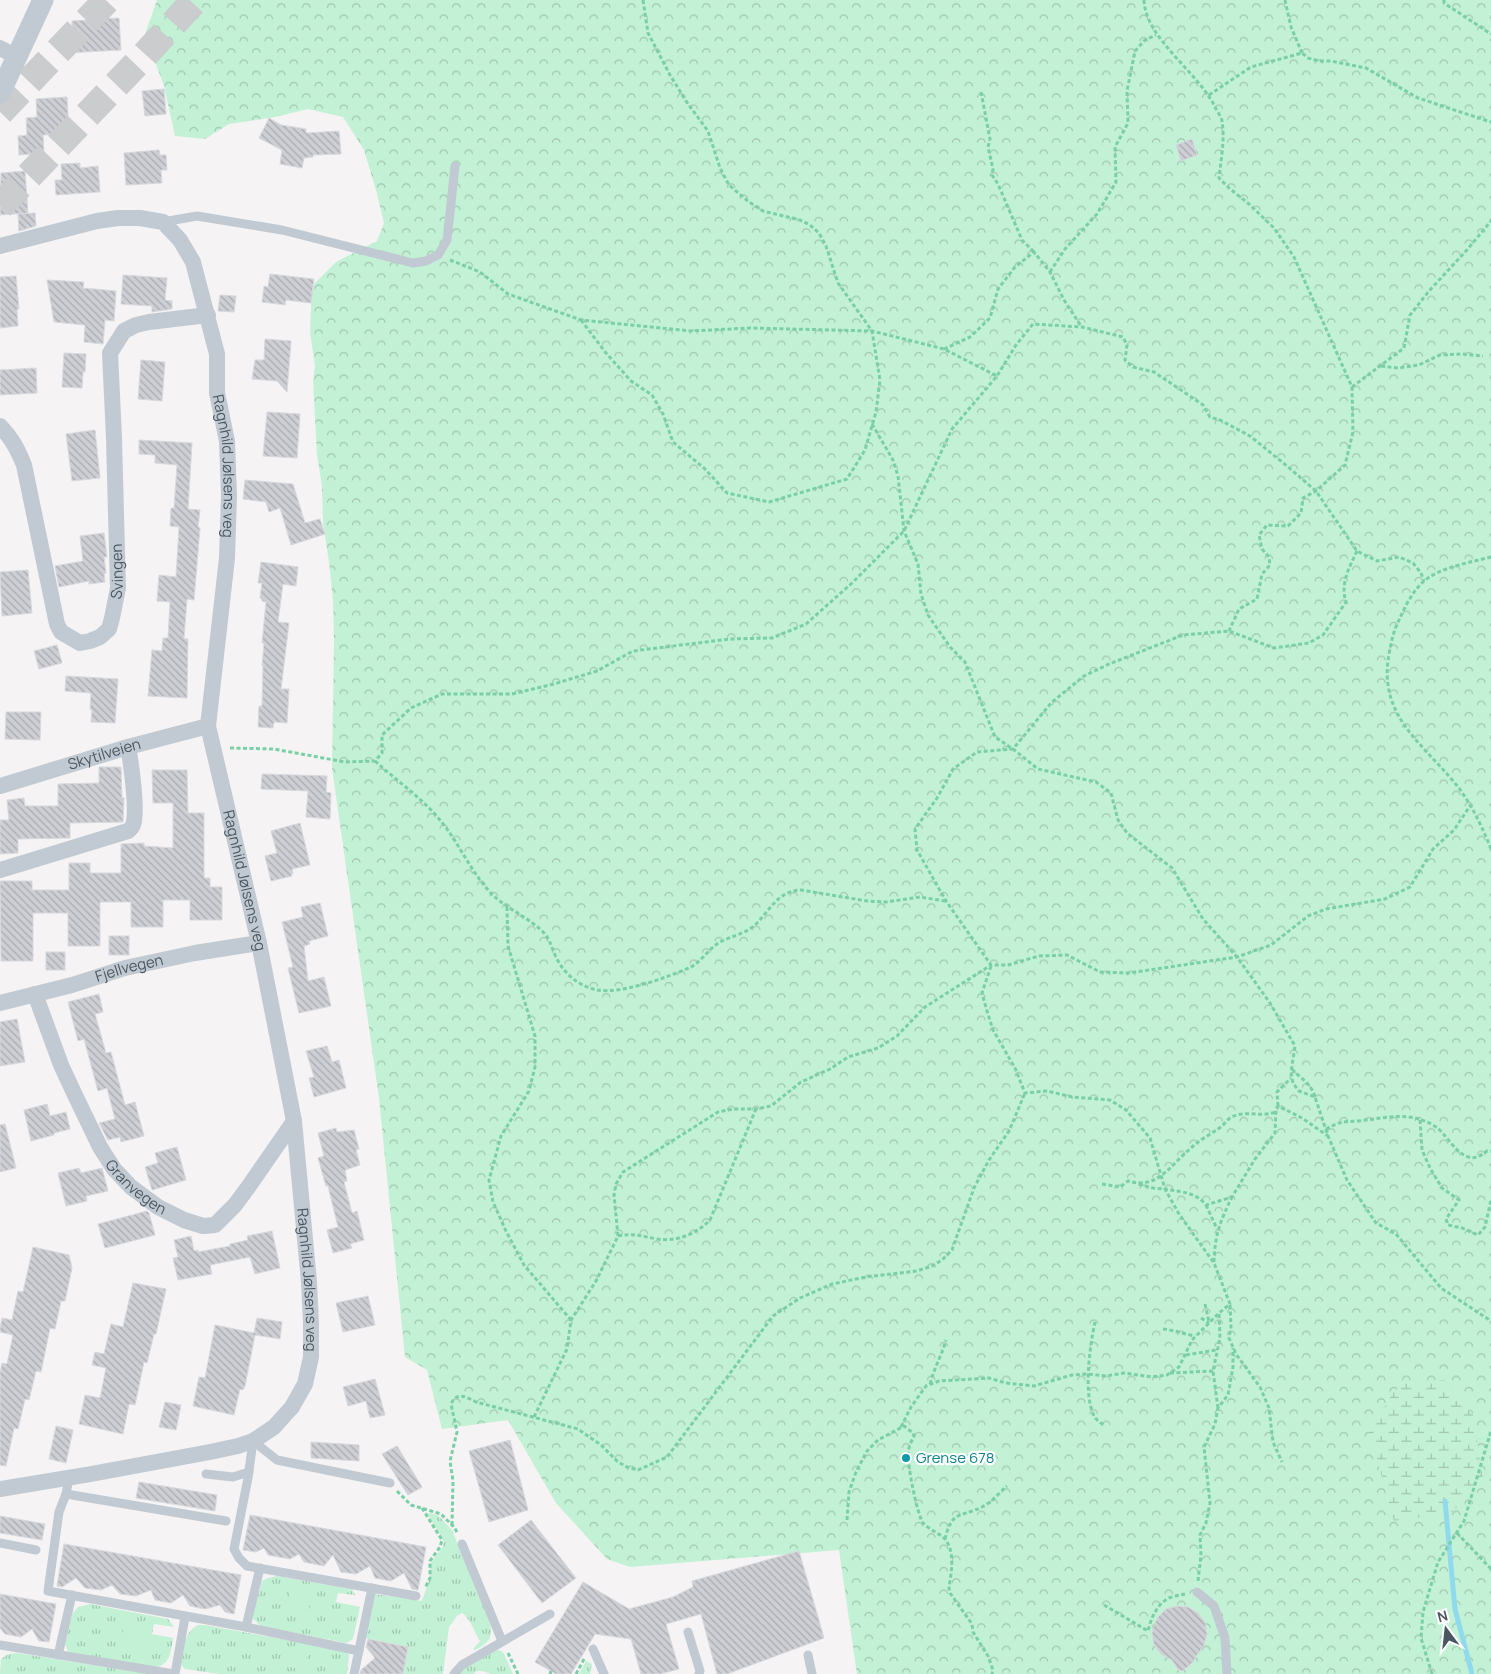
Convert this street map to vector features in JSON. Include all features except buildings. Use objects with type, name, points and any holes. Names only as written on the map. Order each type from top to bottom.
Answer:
[{"type":"street","points":[[0,93],[8,52],[43,0]]},
{"type":"street","points":[[0,246],[104,220],[140,218],[163,222]]},
{"type":"street","name":"Ragnhild Jølsens veg","points":[[0,1489],[210,1452],[253,1441],[274,1426],[292,1407],[305,1384],[311,1357],[309,1282],[294,1121],[259,943],[208,726],[227,558],[229,496],[227,441],[217,393],[217,354],[193,262],[180,240],[163,222]]},
{"type":"street","name":"Svingen","points":[[0,426],[12,440],[24,465],[57,624],[61,632],[80,643],[100,637],[109,629],[118,588],[110,353],[124,330],[136,325],[208,315]]},
{"type":"street","name":"Skytilveien","points":[[0,786],[128,747],[208,726]]},
{"type":"street","points":[[0,870],[128,832],[132,827],[134,819],[132,773],[128,747]]},
{"type":"street","name":"Fjellvegen","points":[[0,1003],[142,964],[259,943]]},
{"type":"street","name":"Granvegen","points":[[35,994],[61,1065],[100,1147],[114,1169],[131,1187],[158,1207],[194,1223],[215,1225],[249,1186],[294,1121]]},
{"type":"lane","points":[[163,222],[197,216],[282,230],[413,263],[426,261],[438,255],[447,240],[455,166]]},
{"type":"lane","points":[[253,1441],[234,1549],[247,1566],[416,1596]]},
{"type":"lane","points":[[253,1441],[277,1460],[390,1483]]},
{"type":"lane","points":[[206,1474],[233,1477],[249,1472]]},
{"type":"lane","points":[[70,1478],[66,1494],[58,1512],[48,1591],[246,1627],[359,1652]]},
{"type":"lane","points":[[66,1494],[226,1521]]},
{"type":"lane","points":[[0,1543],[36,1550]]},
{"type":"lane","points":[[462,1544],[502,1641]]},
{"type":"lane","points":[[246,1627],[260,1568]]},
{"type":"lane","points":[[354,1674],[372,1588]]},
{"type":"lane","points":[[1197,1592],[1214,1606],[1226,1638],[1226,1674]]},
{"type":"lane","points":[[58,1654],[72,1595]]},
{"type":"lane","points":[[454,1674],[462,1664],[550,1614]]},
{"type":"lane","points":[[0,1645],[174,1674],[185,1617]]},
{"type":"lane","points":[[688,1632],[700,1671],[699,1674]]},
{"type":"lane","points":[[593,1649],[604,1674]]},
{"type":"lane","points":[[808,1655],[812,1674]]},
{"type":"path","points":[[581,320],[606,353],[631,381],[652,395],[673,442],[705,469],[726,493],[769,502],[847,478],[864,450],[876,412],[880,380],[872,331],[838,284],[826,246],[819,233],[810,225],[800,220],[763,211],[729,185],[720,168],[708,131],[686,102],[648,33],[642,0]]},
{"type":"path","points":[[1144,0],[1144,6],[1156,35],[1209,95],[1222,120],[1220,178],[1274,228],[1294,257],[1352,387],[1353,432],[1345,465],[1316,491],[1303,498],[1301,513],[1288,526],[1267,525],[1259,535],[1262,549],[1269,557],[1270,565],[1262,574],[1257,600],[1239,609],[1228,631]]},
{"type":"path","points":[[1285,0],[1291,27],[1302,53],[1308,58],[1366,68],[1418,98],[1491,122]]},
{"type":"path","points":[[1444,0],[1444,2],[1491,34]]},
{"type":"path","points":[[1050,272],[1065,250],[1097,214],[1116,182],[1115,147],[1128,123],[1127,91],[1135,51],[1146,40],[1156,35]]},
{"type":"path","points":[[1209,95],[1252,66],[1302,53]]},
{"type":"path","points":[[981,92],[990,139],[988,147],[994,169],[992,175],[998,184],[1022,240],[1050,272],[1064,300],[1082,327]]},
{"type":"path","points":[[1352,387],[1404,348],[1410,315],[1491,221]]},
{"type":"path","points":[[944,349],[970,337],[990,318],[998,289],[1015,267],[1034,252]]},
{"type":"path","points":[[438,255],[480,272],[508,294],[581,320],[692,331],[750,328],[872,331],[944,349],[997,376]]},
{"type":"path","points":[[375,762],[382,753],[382,735],[411,708],[442,694],[512,694],[597,671],[633,651],[730,639],[772,638],[806,624],[852,583],[904,531],[952,429],[997,376],[1016,345],[1033,324],[1082,327],[1123,337],[1127,345],[1125,360],[1133,367],[1154,372],[1202,405],[1210,417],[1220,420],[1250,436],[1316,491],[1357,551],[1377,561],[1399,557],[1406,560],[1412,563],[1424,581]]},
{"type":"path","points":[[1381,366],[1398,368],[1419,365],[1440,355],[1462,354],[1483,356]]},
{"type":"path","points":[[872,424],[893,460],[898,476],[904,531],[918,564],[921,594],[928,615],[950,647],[965,662],[995,737],[1038,769],[1096,782],[1111,793],[1118,820],[1127,833],[1172,868],[1203,919],[1237,958],[1270,1003],[1295,1046],[1291,1078],[1298,1091],[1315,1097]]},
{"type":"path","points":[[991,965],[946,901],[917,850],[915,829],[937,798],[954,769],[977,752],[1013,749],[1052,702],[1084,676],[1109,664],[1183,635],[1228,631],[1274,648],[1309,643],[1323,635],[1346,602],[1343,593],[1346,574],[1357,551]]},
{"type":"path","points":[[1491,557],[1446,569],[1424,581],[1408,602],[1394,629],[1386,681],[1392,704],[1404,725],[1428,755],[1455,783],[1470,806],[1491,849]]},
{"type":"path","points":[[212,747],[274,749],[345,762],[375,762],[431,809],[445,826],[476,876],[490,893],[507,907],[533,922],[545,933],[564,971],[574,981],[597,990],[619,989],[662,979],[692,966],[719,943],[742,934],[754,926],[783,894],[792,890],[867,901],[886,902],[920,897],[946,901]]},
{"type":"path","points":[[534,1417],[568,1349],[571,1320],[596,1280],[618,1236],[614,1195],[616,1184],[623,1172],[718,1112],[772,1106],[801,1082],[830,1069],[848,1057],[878,1048],[898,1036],[925,1007],[991,965],[1008,965],[1039,956],[1067,955],[1100,972],[1129,973],[1237,958],[1270,945],[1308,916],[1326,910],[1385,899],[1410,887],[1434,849],[1454,830],[1470,806]]},
{"type":"path","points":[[507,907],[508,946],[535,1036],[535,1067],[529,1090],[501,1136],[489,1180],[493,1202],[524,1265],[571,1320]]},
{"type":"path","points":[[452,1525],[453,1481],[450,1461],[457,1432],[451,1404],[453,1399],[463,1395],[476,1402],[578,1429],[601,1445],[618,1462],[626,1467],[638,1470],[667,1457],[773,1316],[800,1298],[832,1284],[866,1277],[917,1271],[942,1260],[952,1250],[974,1188],[989,1160],[1009,1131],[1025,1093],[1015,1068],[993,1030],[984,1002],[982,993],[991,965]]},
{"type":"path","points":[[1292,1069],[1307,1081],[1313,1090],[1328,1136],[1347,1180],[1376,1224],[1396,1234],[1441,1288],[1491,1321]]},
{"type":"path","points":[[1214,1263],[1215,1242],[1232,1196],[1255,1159],[1275,1133],[1275,1112],[1278,1106],[1277,1092],[1291,1078]]},
{"type":"path","points":[[1025,1093],[1047,1091],[1072,1097],[1110,1100],[1126,1110],[1150,1138],[1165,1189],[1179,1214],[1214,1263],[1230,1304],[1230,1338],[1236,1354],[1260,1386],[1269,1408],[1273,1442],[1282,1462]]},
{"type":"path","points":[[1278,1106],[1302,1118],[1328,1136]]},
{"type":"path","points":[[618,1236],[631,1233],[658,1239],[676,1239],[700,1230],[710,1220],[756,1109]]},
{"type":"path","points":[[1137,1184],[1149,1182],[1161,1176],[1190,1148],[1240,1113],[1256,1115],[1275,1112]]},
{"type":"path","points":[[1326,1129],[1340,1121],[1386,1116],[1406,1116],[1428,1122],[1438,1128],[1464,1156],[1472,1158],[1481,1156],[1487,1151],[1491,1152]]},
{"type":"path","points":[[1420,1120],[1422,1150],[1430,1168],[1442,1188],[1459,1200],[1446,1219],[1448,1225],[1462,1228],[1478,1235],[1485,1227],[1491,1200]]},
{"type":"path","points":[[1102,1184],[1120,1188],[1128,1182],[1194,1195],[1200,1198],[1206,1205],[1218,1231]]},
{"type":"path","points":[[1206,1205],[1232,1196]]},
{"type":"path","points":[[1205,1304],[1209,1323]]},
{"type":"path","points":[[1170,1373],[1179,1368],[1192,1340],[1230,1304]]},
{"type":"path","points":[[1104,1605],[1148,1631],[1158,1606],[1169,1598],[1197,1592],[1201,1555],[1200,1535],[1206,1523],[1210,1503],[1204,1447],[1215,1424],[1218,1408],[1213,1371],[1220,1338],[1219,1313]]},
{"type":"path","points":[[1201,1318],[1209,1323]]},
{"type":"path","points":[[1095,1322],[1091,1338],[1088,1390],[1093,1414],[1105,1426]]},
{"type":"path","points":[[1163,1329],[1196,1336]]},
{"type":"path","points":[[930,1385],[934,1369],[942,1354],[946,1340]]},
{"type":"path","points":[[1218,1408],[1228,1395],[1234,1348]]},
{"type":"path","points":[[1185,1356],[1217,1350]]},
{"type":"path","points":[[847,1520],[849,1492],[856,1472],[867,1451],[878,1440],[901,1427],[911,1407],[926,1386],[939,1380],[989,1378],[1006,1383],[1034,1386],[1072,1375],[1106,1376],[1124,1373],[1152,1377],[1170,1373],[1213,1371]]},
{"type":"path","points":[[901,1427],[904,1426],[914,1433],[908,1453],[922,1521],[931,1531],[948,1542],[951,1556],[950,1594],[972,1624],[972,1632],[988,1656],[993,1670],[992,1674]]},
{"type":"path","points":[[1432,1674],[1421,1638],[1423,1612],[1438,1562],[1464,1521],[1491,1430]]},
{"type":"path","points":[[390,1483],[411,1505],[441,1514],[455,1528],[462,1544]]},
{"type":"path","points":[[945,1539],[948,1526],[954,1517],[983,1507],[1007,1486]]},
{"type":"path","points":[[416,1596],[421,1597],[430,1578],[430,1561],[442,1543],[422,1508]]},
{"type":"path","points":[[1457,1533],[1491,1569]]},
{"type":"path","points":[[502,1641],[518,1674]]},
{"type":"green space","points":[[157,0],[1491,0],[1491,1674],[857,1674],[839,1550],[630,1567],[607,1559],[556,1503],[508,1420],[442,1429],[427,1370],[405,1357],[379,1098],[332,768],[333,601],[323,523],[322,486],[317,455],[313,380],[315,366],[310,332],[312,286],[336,262],[377,241],[384,223],[364,150],[343,117],[308,109],[275,117],[229,124],[205,139],[175,136],[164,86],[145,34]]},
{"type":"green space","points":[[1444,1380],[1473,1414],[1483,1479],[1451,1513],[1394,1521],[1370,1433],[1393,1392],[1404,1384]]},
{"type":"green space","points":[[427,1513],[439,1516],[452,1530],[490,1624],[491,1633],[486,1643],[475,1650],[473,1649],[480,1641],[470,1622],[462,1613],[457,1616],[449,1627],[443,1674],[403,1674],[408,1647],[365,1638],[374,1594],[421,1601],[423,1598],[430,1578],[430,1564],[444,1542]]},
{"type":"green space","points":[[277,1576],[352,1589],[355,1595],[338,1593],[336,1602],[360,1607],[353,1639],[346,1643],[261,1626],[252,1618],[262,1581]]},
{"type":"green space","points":[[290,1590],[312,1593],[308,1614],[286,1611]]},
{"type":"green space","points":[[90,1604],[168,1619],[174,1627],[154,1624],[152,1634],[173,1638],[168,1659],[157,1667],[69,1654],[65,1644],[72,1614],[78,1607]]},
{"type":"green space","points":[[198,1625],[346,1651],[349,1655],[347,1674],[219,1674],[185,1669],[181,1665],[185,1642],[189,1633]]},
{"type":"green space","points":[[124,1627],[149,1632],[145,1651],[120,1646]]},
{"type":"green space","points":[[288,1647],[308,1650],[305,1670],[285,1666]]},
{"type":"green space","points":[[493,1651],[503,1652],[513,1674],[491,1674],[477,1671],[473,1674],[459,1674],[465,1668]]},
{"type":"green space","points":[[17,1653],[150,1674],[0,1674],[1,1659],[8,1654]]},
{"type":"green space","points":[[586,1661],[592,1664],[590,1674],[579,1674]]},
{"type":"waterway","points":[[1445,1501],[1455,1609],[1472,1674]]},
{"type":"tunnel","points":[[0,112],[107,0]]},
{"type":"tunnel","points":[[0,206],[195,0]]},
{"type":"place","name":"Grense 678","points":[[906,1458]]}]
